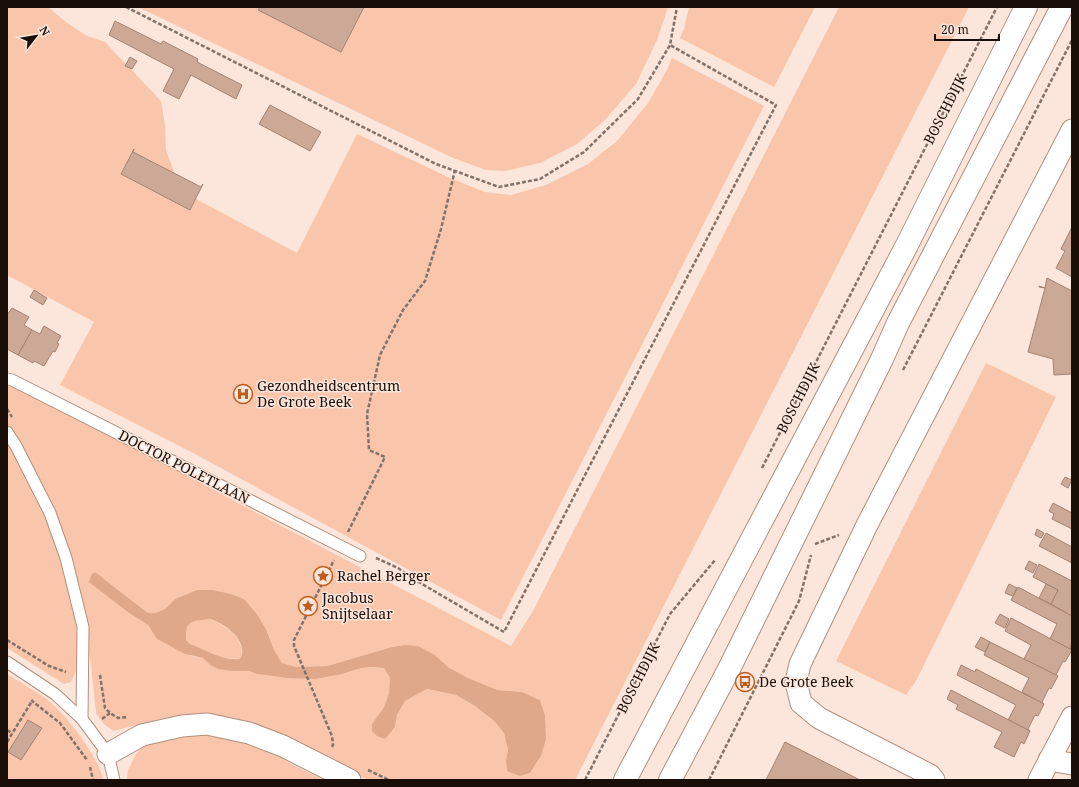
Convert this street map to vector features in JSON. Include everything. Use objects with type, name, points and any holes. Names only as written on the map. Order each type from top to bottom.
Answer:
[{"type":"main road","name":"BOSCHDIJK","points":[[625,780],[907,245],[1026,7]]},
{"type":"main road","points":[[670,780],[728,671],[898,324],[1062,7]]},
{"type":"street","points":[[934,780],[930,775],[819,718],[801,703],[796,682],[800,664],[867,525],[1072,130]]},
{"type":"street","points":[[1039,780],[1072,717]]},
{"type":"street","points":[[108,754],[142,735],[182,726],[207,724],[249,733],[276,743],[350,780]]},
{"type":"street","points":[[1049,760],[1072,764]]},
{"type":"lane","name":"DOCTOR POLETLAAN","points":[[7,379],[12,380],[360,556]]},
{"type":"lane","points":[[7,432],[16,446],[50,513],[66,558],[83,627],[82,719]]},
{"type":"lane","points":[[7,662],[55,694],[82,719],[108,754],[114,780]]},
{"type":"path","points":[[126,7],[436,164],[499,187],[540,179],[584,152],[638,99],[670,45],[677,7]]},
{"type":"path","name":"BOSCHDIJK","points":[[762,470],[997,7]]},
{"type":"path","points":[[901,374],[1072,40]]},
{"type":"path","points":[[360,556],[366,554],[398,568],[417,581],[504,632],[776,105],[670,45]]},
{"type":"path","points":[[323,766],[333,745],[332,736],[294,646],[294,640],[385,457],[369,450],[367,414],[380,355],[403,310],[425,281],[440,229],[454,170]]},
{"type":"path","points":[[814,544],[817,537]]},
{"type":"path","points":[[709,780],[799,601],[812,551]]},
{"type":"path","name":"BOSCHDIJK","points":[[586,780],[670,614],[718,556]]},
{"type":"path","points":[[7,640],[49,666],[82,678]]},
{"type":"path","points":[[7,742],[32,701]]},
{"type":"path","points":[[741,707],[745,709]]},
{"type":"path","points":[[7,730],[12,733]]},
{"type":"shaded area","points":[[7,7],[48,7],[67,23],[87,36],[105,42],[161,101],[165,125],[166,150],[181,191],[297,253],[357,134],[450,178],[485,192],[511,195],[546,185],[588,164],[617,141],[648,103],[667,70],[672,58],[764,106],[501,620],[195,454],[60,385],[94,322],[7,275]]},
{"type":"shaded area","points":[[138,7],[668,7],[657,40],[636,84],[605,120],[577,144],[540,163],[505,171],[486,170],[453,158]]},
{"type":"shaded area","points":[[689,7],[815,7],[774,87],[680,38],[684,29]]},
{"type":"shaded area","points":[[839,7],[969,7],[575,780],[367,780],[326,758],[199,716],[164,718],[113,731],[104,724],[96,713],[91,665],[75,567],[67,547],[7,425],[7,382],[27,391],[511,646],[533,611]],"holes":[[[103,578],[148,613],[155,613],[165,609],[175,599],[197,590],[231,594],[244,599],[257,614],[266,629],[274,650],[282,663],[296,667],[327,666],[392,647],[405,645],[435,655],[448,667],[468,678],[498,690],[522,692],[540,700],[545,715],[541,756],[530,773],[506,759],[508,750],[504,733],[494,721],[475,706],[456,695],[427,689],[405,701],[397,715],[395,727],[372,731],[372,724],[384,707],[389,693],[390,678],[384,668],[361,668],[342,674],[287,678],[257,674],[249,671],[232,671],[210,665],[203,658],[191,656],[157,639],[148,625],[129,613],[90,582]]]},
{"type":"shaded area","points":[[986,363],[1056,397],[916,681],[906,695],[836,661]]},
{"type":"shaded area","points":[[7,441],[42,505],[59,543],[75,610],[79,659],[71,682],[64,684],[7,648]]},
{"type":"shaded area","points":[[95,572],[148,613],[155,613],[165,609],[175,599],[197,590],[213,590],[244,599],[257,614],[266,629],[274,650],[282,663],[296,667],[327,666],[392,647],[405,645],[418,646],[435,655],[448,667],[468,678],[498,690],[522,692],[540,700],[545,715],[546,739],[541,756],[530,773],[520,776],[507,771],[506,759],[508,750],[504,733],[494,721],[475,706],[456,695],[427,689],[405,701],[397,715],[395,727],[385,739],[377,736],[372,731],[372,724],[384,707],[389,693],[390,678],[384,668],[361,668],[342,674],[315,679],[287,678],[257,674],[249,671],[218,669],[210,665],[203,658],[185,654],[157,639],[148,625],[129,613],[89,582],[91,575]],"holes":[[[209,619],[228,628],[239,640],[242,653],[240,659],[220,657],[190,644],[186,640],[188,625],[194,621]]]},
{"type":"shaded area","points":[[209,619],[215,621],[234,634],[241,646],[242,653],[240,659],[221,658],[190,644],[186,640],[186,633],[190,623],[198,620]]},
{"type":"shaded area","points":[[7,674],[49,701],[64,716],[89,749],[103,780],[7,780]]},
{"type":"shaded area","points":[[210,733],[263,745],[291,764],[324,780],[127,780],[128,770],[136,754],[146,743],[162,737]]},
{"type":"building","points":[[260,7],[364,7],[341,52],[258,10]]},
{"type":"building","points":[[115,21],[161,44],[163,41],[198,59],[197,62],[242,85],[236,99],[191,75],[179,99],[163,91],[174,69],[109,35]]},
{"type":"building","points":[[130,57],[137,61],[132,69],[125,66]]},
{"type":"building","points":[[270,105],[321,132],[310,151],[259,124]]},
{"type":"building","points":[[134,149],[133,152],[201,187],[203,184],[190,210],[121,174]]},
{"type":"building","points":[[1072,227],[1072,277],[1056,268],[1065,251],[1061,249]]},
{"type":"building","points":[[1047,278],[1072,291],[1072,374],[1054,375],[1053,359],[1028,352]]},
{"type":"building","points":[[34,290],[47,298],[43,305],[30,297]]},
{"type":"building","points":[[12,308],[29,317],[24,325],[32,330],[18,355],[7,349],[7,315]]},
{"type":"building","points":[[44,326],[61,336],[57,343],[59,344],[55,352],[53,351],[44,366],[34,361],[33,363],[18,355],[32,330],[40,334]]},
{"type":"building","points":[[1065,477],[1072,480],[1068,488],[1061,484]]},
{"type":"building","points":[[1053,503],[1072,513],[1072,529],[1052,519],[1054,514],[1049,511]]},
{"type":"building","points":[[1037,529],[1044,533],[1041,538],[1035,535]]},
{"type":"building","points":[[1046,533],[1072,547],[1072,563],[1039,546]]},
{"type":"building","points":[[1029,561],[1037,565],[1033,573],[1025,569]]},
{"type":"building","points":[[1039,564],[1072,581],[1072,616],[1051,604],[1058,590],[1033,577]]},
{"type":"building","points":[[1009,584],[1017,588],[1013,596],[1005,593]]},
{"type":"building","points":[[1046,584],[1058,590],[1051,604],[1039,598]]},
{"type":"building","points":[[1018,587],[1072,616],[1072,643],[1070,648],[1072,650],[1050,639],[1057,624],[1011,600]]},
{"type":"building","points":[[1000,614],[1009,619],[1005,628],[995,623]]},
{"type":"building","points":[[1011,618],[1072,650],[1065,662],[1063,661],[1056,675],[1024,659],[1031,645],[1005,631]]},
{"type":"building","points":[[981,637],[990,642],[985,652],[975,647]]},
{"type":"building","points":[[990,642],[1058,676],[1051,689],[1049,688],[1042,702],[1044,704],[1022,692],[1029,678],[984,655]]},
{"type":"building","points":[[961,665],[975,672],[976,669],[1044,704],[1038,716],[1035,715],[1028,729],[1030,731],[1008,720],[1016,705],[957,675]]},
{"type":"building","points":[[951,690],[1030,731],[1024,744],[1021,742],[1014,757],[994,747],[1002,732],[956,709],[958,705],[947,699]]},
{"type":"building","points":[[28,720],[42,728],[21,760],[8,752]]},
{"type":"building","points":[[785,742],[860,780],[766,780]]},
{"type":"place","name":"Gezondheidscentrum De Grote Beek","points":[[243,394]]},
{"type":"place","name":"Rachel Berger","points":[[323,576]]},
{"type":"place","name":"Jacobus Snijtselaar","points":[[308,606]]},
{"type":"place","name":"De Grote Beek","points":[[745,682]]}]
